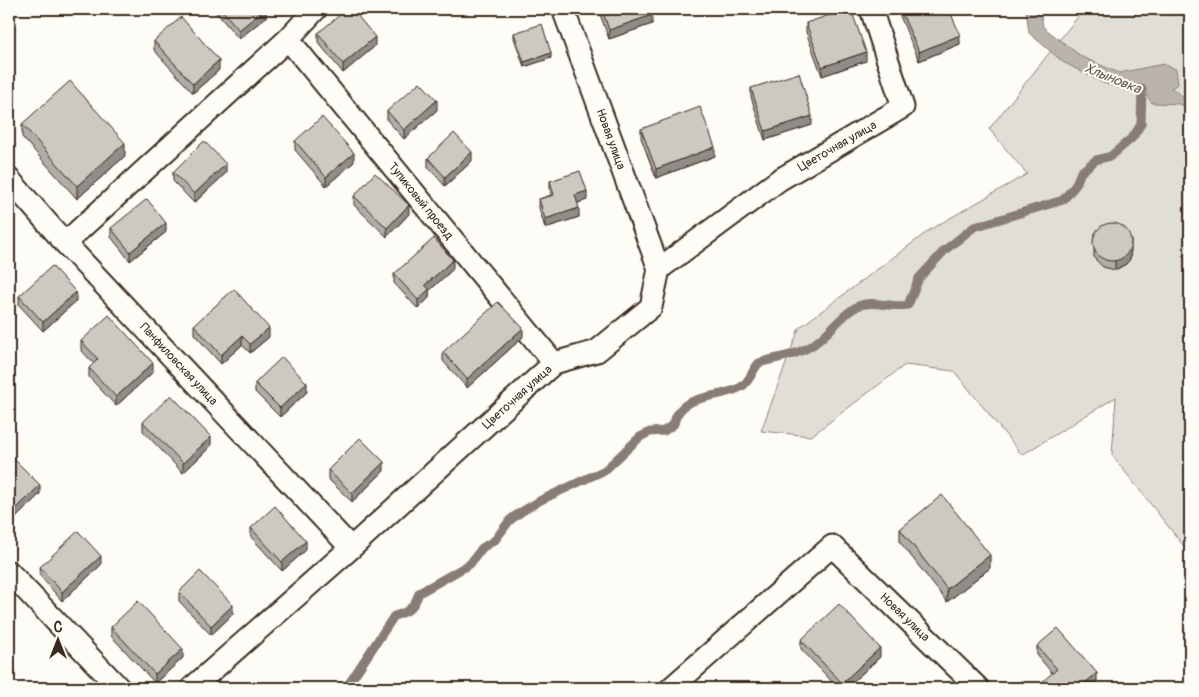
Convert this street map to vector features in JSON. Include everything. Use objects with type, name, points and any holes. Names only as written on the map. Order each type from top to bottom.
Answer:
[{"type":"street","points":[[65,243],[288,39],[316,9]]},
{"type":"street","name":"Новая улица","points":[[563,9],[659,269]]},
{"type":"street","name":"Цветочная улица","points":[[192,688],[351,548],[554,363],[597,351],[651,307],[659,269],[779,180],[903,107],[871,9]]},
{"type":"street","name":"Тупиковый проезд","points":[[288,39],[554,363]]},
{"type":"street","name":"Панфиловская улица","points":[[9,179],[65,243],[351,548]]},
{"type":"street","name":"Новая улица","points":[[671,688],[832,546],[978,688]]},
{"type":"street","points":[[9,572],[119,688]]},
{"type":"shaded area","points":[[1084,9],[1190,9],[1190,554],[1112,455],[1116,397],[1022,455],[954,371],[905,365],[811,436],[761,431],[799,328],[931,229],[1027,174],[989,129]]},
{"type":"water","name":"Хлыновка","points":[[1026,9],[1040,9],[1043,27],[1082,57],[1119,73],[1163,64],[1176,69],[1178,84],[1171,88],[1190,101],[1190,108],[1179,104],[1152,103],[1147,96],[1103,83],[1063,62],[1029,33]]},
{"type":"building","points":[[221,9],[265,9],[239,30]]},
{"type":"building","points":[[347,9],[352,9],[375,37],[343,64],[318,33]]},
{"type":"building","points":[[602,9],[650,9],[652,15],[609,30]]},
{"type":"building","points":[[851,9],[866,52],[822,67],[806,23]]},
{"type":"building","points":[[900,9],[949,9],[960,35],[919,52]]},
{"type":"building","points":[[181,17],[219,60],[193,84],[154,41]]},
{"type":"building","points":[[542,24],[551,53],[524,62],[514,33]]},
{"type":"building","points":[[799,73],[812,116],[765,131],[751,88]]},
{"type":"building","points":[[70,81],[125,143],[77,186],[22,124]]},
{"type":"building","points":[[420,82],[437,100],[404,130],[387,111]]},
{"type":"building","points":[[700,107],[715,147],[656,169],[641,129]]},
{"type":"building","points":[[322,117],[354,153],[326,177],[295,141]]},
{"type":"building","points":[[454,133],[472,152],[445,177],[428,158]]},
{"type":"building","points":[[204,141],[226,164],[194,194],[173,172]]},
{"type":"building","points":[[580,171],[587,191],[575,195],[579,208],[545,219],[539,199],[554,195],[550,181]]},
{"type":"building","points":[[375,173],[409,205],[387,228],[354,196]]},
{"type":"building","points":[[147,199],[166,223],[130,252],[111,228]]},
{"type":"building","points":[[1112,223],[1125,229],[1131,242],[1125,255],[1112,261],[1099,255],[1093,242],[1099,229]]},
{"type":"building","points":[[434,238],[453,260],[425,285],[429,289],[418,300],[394,274]]},
{"type":"building","points":[[52,266],[76,292],[43,322],[19,296]]},
{"type":"building","points":[[234,289],[269,328],[250,344],[242,336],[221,355],[194,325]]},
{"type":"building","points":[[498,302],[523,328],[467,379],[443,352]]},
{"type":"building","points":[[109,315],[153,363],[116,397],[89,368],[98,359],[81,341]]},
{"type":"building","points":[[282,357],[307,383],[280,408],[255,383]]},
{"type":"building","points":[[171,395],[211,437],[183,463],[143,422]]},
{"type":"building","points":[[360,438],[384,462],[352,493],[328,470]]},
{"type":"building","points":[[11,456],[40,485],[9,516],[9,459]]},
{"type":"building","points":[[942,495],[990,555],[947,589],[900,529]]},
{"type":"building","points":[[275,506],[306,541],[282,562],[251,528]]},
{"type":"building","points":[[78,531],[101,556],[62,592],[40,567]]},
{"type":"building","points":[[200,571],[233,605],[211,626],[179,592]]},
{"type":"building","points":[[138,601],[183,649],[155,674],[111,627]]},
{"type":"building","points":[[839,604],[880,648],[842,683],[801,640]]},
{"type":"building","points":[[1058,628],[1097,673],[1079,688],[1035,688],[1057,669],[1037,646]]},
{"type":"building","points":[[68,684],[72,688],[63,688]]},
{"type":"waterway","name":"Хлыновка","points":[[346,688],[394,616],[404,613],[410,608],[419,593],[470,564],[482,548],[495,540],[510,520],[521,512],[541,500],[605,470],[640,437],[650,432],[664,431],[674,424],[677,414],[683,407],[701,398],[741,387],[747,382],[759,363],[791,355],[811,346],[846,314],[858,306],[870,303],[896,306],[908,305],[919,278],[945,250],[974,227],[1063,200],[1075,186],[1081,172],[1096,160],[1111,156],[1133,137],[1141,124],[1142,89]]}]
